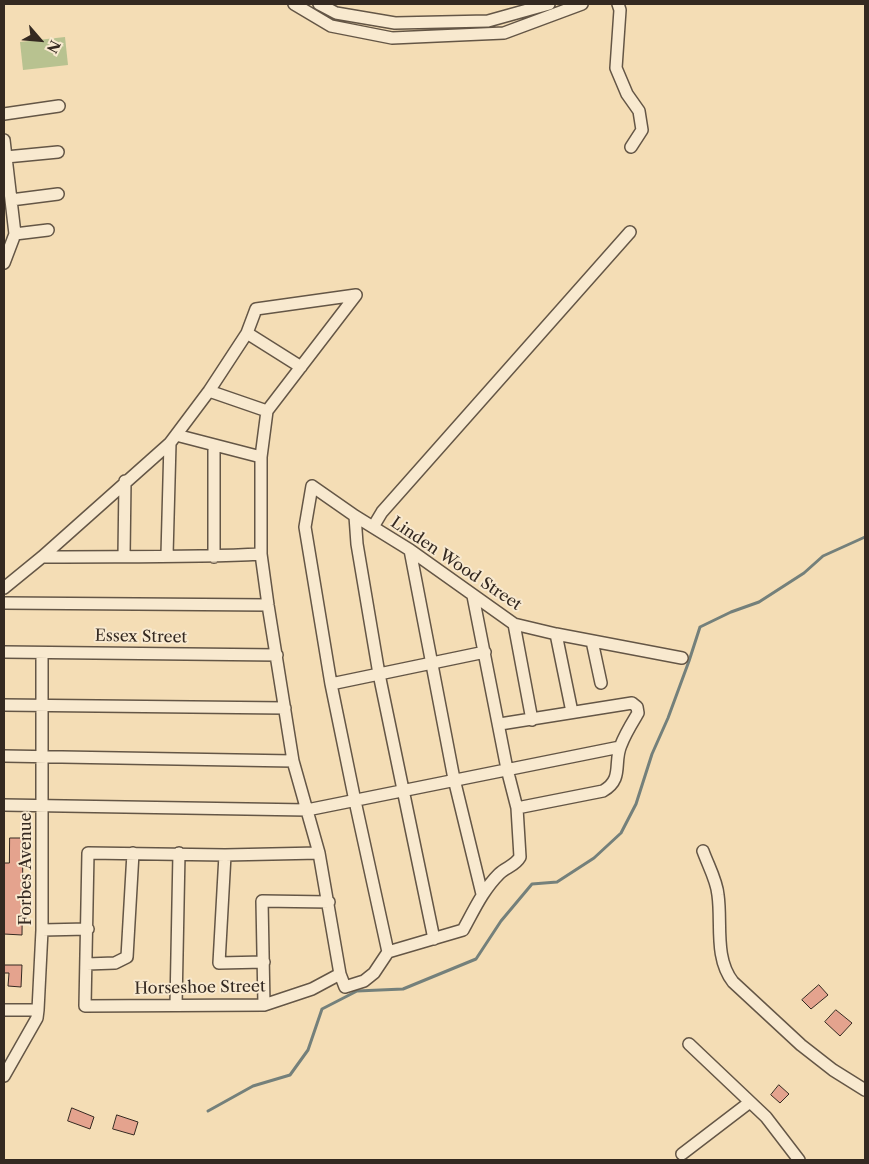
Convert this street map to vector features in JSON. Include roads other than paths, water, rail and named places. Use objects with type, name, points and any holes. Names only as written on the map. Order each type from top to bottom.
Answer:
[{"type":"street","points":[[294,4],[331,26],[392,38],[504,33],[582,4]]},
{"type":"street","points":[[319,4],[336,13],[395,23],[488,21],[549,4]]},
{"type":"street","points":[[618,4],[620,10],[616,68],[627,94],[639,111],[642,130],[631,147]]},
{"type":"street","points":[[331,26],[336,13]]},
{"type":"street","points":[[4,114],[59,106]]},
{"type":"street","points":[[4,140],[15,234],[4,262]]},
{"type":"street","points":[[6,157],[58,152]]},
{"type":"street","points":[[11,200],[58,194]]},
{"type":"street","points":[[15,234],[48,230]]},
{"type":"street","points":[[373,527],[382,512],[630,232]]},
{"type":"street","points":[[4,588],[42,557],[173,439],[209,391],[248,333],[256,309],[356,295],[267,410],[261,457],[261,554],[293,761],[319,853],[340,974],[346,987],[364,981],[374,973],[388,952],[464,930],[482,894],[504,869],[516,863],[520,858],[516,808],[473,596]]},
{"type":"street","points":[[248,333],[301,367]]},
{"type":"street","points":[[209,391],[267,410]]},
{"type":"street","points":[[173,439],[214,445],[261,457]]},
{"type":"street","points":[[167,555],[173,439]]},
{"type":"street","points":[[214,445],[214,557]]},
{"type":"street","points":[[124,556],[125,481]]},
{"type":"street","name":"Linden Wood Street","points":[[331,684],[305,527],[312,486],[355,516],[410,550],[514,624],[682,658]]},
{"type":"street","points":[[355,516],[357,544],[379,674],[434,939]]},
{"type":"street","points":[[410,550],[454,779],[482,894]]},
{"type":"street","points":[[42,557],[167,555],[214,557],[261,554]]},
{"type":"street","points":[[4,603],[268,605]]},
{"type":"street","points":[[514,624],[532,720]]},
{"type":"street","points":[[556,634],[572,712]]},
{"type":"street","points":[[592,641],[601,683]]},
{"type":"street","name":"Essex Street","points":[[4,652],[277,655]]},
{"type":"street","points":[[388,952],[331,684],[485,652]]},
{"type":"street","name":"Forbes Avenue","points":[[4,1076],[37,1018],[38,1010],[42,930],[42,653]]},
{"type":"street","points":[[500,724],[632,703],[637,707],[638,713],[620,747],[616,779],[611,786],[603,792],[516,808]]},
{"type":"street","points":[[4,704],[285,708]]},
{"type":"street","points":[[4,806],[307,810],[620,747]]},
{"type":"street","points":[[4,756],[293,761]]},
{"type":"street","points":[[703,851],[718,893],[722,961],[726,973],[733,982],[801,1045],[833,1070],[865,1090]]},
{"type":"street","points":[[133,853],[127,957],[115,963],[87,964],[88,853],[133,853],[179,853],[225,855],[319,853]]},
{"type":"street","points":[[176,1005],[179,853]]},
{"type":"street","points":[[225,855],[218,962],[264,962]]},
{"type":"street","points":[[264,1005],[262,901],[328,902]]},
{"type":"street","points":[[42,930],[88,929]]},
{"type":"street","name":"Horseshoe Street","points":[[87,964],[86,1006],[264,1005],[312,989],[340,974]]},
{"type":"street","points":[[4,1010],[38,1010]]},
{"type":"street","points":[[689,1044],[766,1118],[798,1160]]},
{"type":"street","points":[[682,1154],[750,1102]]},
{"type":"waterway","points":[[208,1111],[253,1086],[290,1075],[308,1050],[322,1009],[357,991],[403,989],[476,959],[501,921],[532,884],[557,882],[594,858],[621,833],[636,804],[652,754],[668,718],[700,627],[731,612],[759,602],[804,573],[823,556],[865,537]]}]
